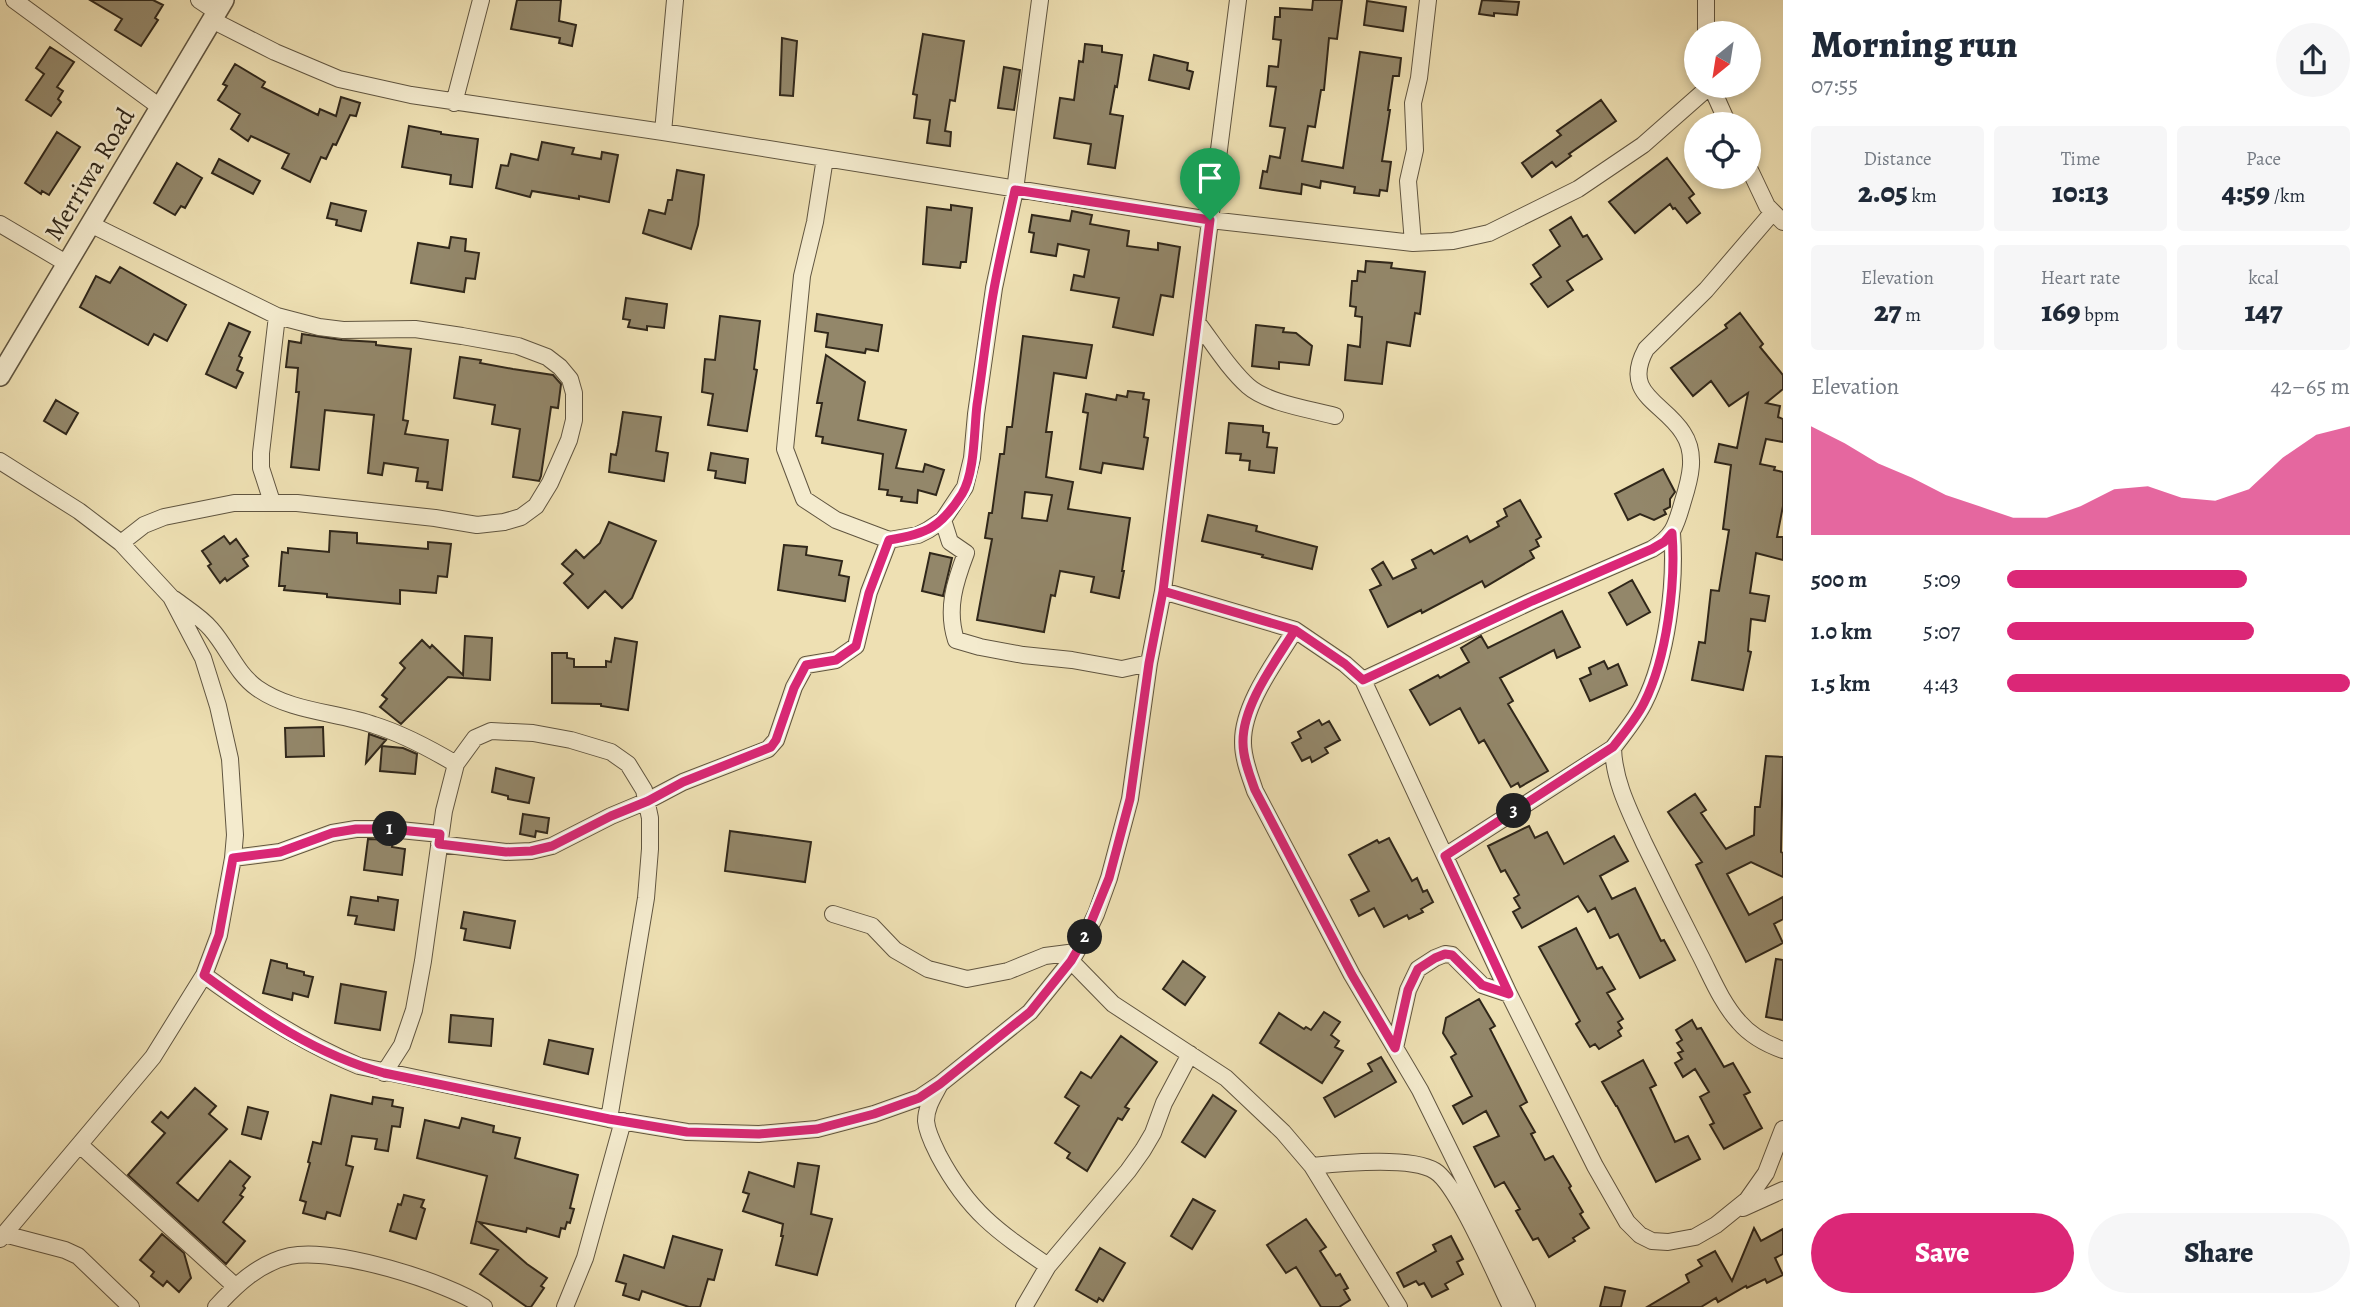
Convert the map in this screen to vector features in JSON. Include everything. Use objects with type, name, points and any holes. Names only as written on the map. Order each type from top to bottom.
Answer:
[{"type":"street","points":[[14,0],[160,107]]},
{"type":"street","points":[[199,0],[275,52],[339,79],[454,103],[663,132],[1210,220],[1413,243],[1452,241],[1489,233],[1567,194],[1643,145],[1696,98]]},
{"type":"street","points":[[454,103],[481,0]]},
{"type":"street","points":[[663,132],[676,0]]},
{"type":"street","points":[[825,158],[815,222],[802,276],[785,449],[804,499],[836,520],[889,540],[918,535],[943,520],[962,494],[972,458],[994,288],[1015,190],[1040,0]]},
{"type":"street","points":[[204,975],[291,1034],[338,1058],[384,1073],[687,1132],[759,1134],[817,1129],[874,1114],[919,1098],[1030,1012],[1073,957],[1101,902],[1130,799],[1149,663],[1163,591],[1238,0]]},
{"type":"street","points":[[1413,243],[1408,181],[1415,150],[1413,103],[1419,78],[1428,0]]},
{"type":"street","points":[[1706,0],[1706,21]]},
{"type":"street","name":"Merriwa Road","points":[[0,376],[218,11]]},
{"type":"street","points":[[1363,680],[1532,601],[1652,549],[1672,533],[1689,483],[1692,465],[1689,449],[1685,435],[1649,399],[1640,386],[1639,361],[1646,349],[1778,217],[1758,189]]},
{"type":"street","points":[[0,224],[66,263]]},
{"type":"street","points":[[90,224],[277,316],[319,327],[344,330],[415,329],[518,346],[547,357],[561,367],[570,379],[574,393],[574,420],[565,450],[550,483],[536,506],[521,517],[504,523],[477,525],[297,503],[234,503],[164,517],[144,525],[121,543]]},
{"type":"street","points":[[272,502],[261,468],[261,453],[277,316]]},
{"type":"street","points":[[1197,322],[1249,387],[1269,398],[1335,416]]},
{"type":"street","points":[[0,461],[79,511],[121,543],[171,597],[212,630],[238,669],[257,688],[273,697],[322,714],[372,724],[421,744],[456,764]]},
{"type":"street","points":[[943,520],[950,542],[966,553],[954,583],[950,622],[956,640],[1012,653],[1122,669],[1149,663]]},
{"type":"street","points":[[1445,856],[1613,747],[1630,726],[1644,702],[1658,665],[1673,589],[1675,568],[1672,533]]},
{"type":"street","points":[[233,858],[280,852],[332,833],[356,829],[390,829],[506,852],[531,851],[552,846],[683,782],[774,745],[794,688],[806,665],[836,660],[856,646],[869,593],[889,540]]},
{"type":"street","points":[[1163,591],[1295,630],[1345,664],[1363,680],[1509,994],[1595,1166],[1627,1222],[1640,1235],[1652,1241],[1668,1242],[1695,1237],[1735,1212],[1783,1190]]},
{"type":"street","points":[[131,1307],[78,1256],[65,1250],[2,1236],[153,1057],[204,975],[219,935],[235,835],[230,759],[218,706],[202,659],[171,597]]},
{"type":"street","points":[[1295,630],[1252,702],[1246,719],[1242,743],[1248,770],[1255,790],[1333,940],[1447,1140],[1527,1307]]},
{"type":"street","points":[[384,1073],[402,1045],[414,1010],[448,788],[456,764],[475,738],[491,731],[533,733],[596,746],[619,757],[635,773],[648,801],[650,849],[646,898],[616,1120],[585,1258],[565,1307]]},
{"type":"street","points":[[1613,747],[1616,775],[1626,803],[1716,988],[1746,1030],[1770,1046],[1783,1050]]},
{"type":"street","points":[[833,915],[872,926],[895,950],[928,969],[967,979],[1008,971],[1045,956],[1073,957],[1113,1003],[1226,1078],[1259,1107],[1312,1166],[1399,1307]]},
{"type":"street","points":[[1395,1048],[1408,990],[1418,969],[1435,958],[1445,954],[1452,955],[1482,985],[1509,994]]},
{"type":"street","points":[[1024,1307],[1048,1266],[1143,1150],[1190,1054]]},
{"type":"street","points":[[940,1084],[929,1106],[927,1126],[949,1174],[988,1223],[1048,1266]]},
{"type":"street","points":[[1735,1212],[1766,1173],[1783,1129]]},
{"type":"street","points":[[80,1145],[235,1286]]},
{"type":"street","points":[[1312,1166],[1348,1162],[1404,1163],[1435,1171],[1448,1182],[1511,1307]]},
{"type":"street","points":[[216,1307],[235,1286],[271,1262],[310,1254],[351,1260],[421,1278],[451,1289],[484,1307]]},
{"type":"building","points":[[90,0],[153,0],[163,5],[155,18],[158,20],[141,46],[115,30],[122,19]]},
{"type":"building","points":[[517,0],[561,0],[559,21],[576,25],[572,46],[559,43],[560,38],[511,29]]},
{"type":"building","points":[[1313,0],[1342,0],[1337,39],[1329,38],[1324,90],[1321,90],[1315,127],[1308,126],[1302,161],[1343,168],[1360,52],[1401,58],[1399,76],[1393,76],[1382,161],[1391,162],[1387,191],[1380,190],[1379,196],[1354,193],[1355,187],[1321,181],[1320,188],[1302,184],[1301,194],[1260,188],[1263,171],[1267,172],[1270,156],[1280,158],[1285,128],[1270,126],[1276,87],[1267,86],[1269,66],[1278,67],[1281,40],[1273,39],[1275,17],[1280,17],[1280,8],[1312,10]]},
{"type":"building","points":[[1482,0],[1519,2],[1517,15],[1479,14]]},
{"type":"building","points":[[1367,1],[1406,7],[1403,31],[1364,25]]},
{"type":"building","points":[[923,34],[964,41],[955,101],[950,100],[945,131],[951,132],[950,146],[927,143],[930,120],[914,118],[917,95],[913,94]]},
{"type":"building","points":[[782,38],[797,41],[793,96],[780,95]]},
{"type":"building","points":[[1085,44],[1102,46],[1102,52],[1122,55],[1110,114],[1123,116],[1115,168],[1088,164],[1091,144],[1054,138],[1060,98],[1074,100],[1079,61],[1083,62]]},
{"type":"building","points":[[50,47],[74,62],[57,87],[63,91],[58,99],[61,102],[51,116],[26,100],[44,74],[36,68]]},
{"type":"building","points":[[1154,55],[1188,63],[1187,70],[1193,72],[1189,89],[1149,80]]},
{"type":"building","points":[[235,64],[265,82],[262,87],[318,115],[320,109],[336,116],[341,97],[360,103],[356,116],[350,115],[326,159],[321,157],[310,182],[282,168],[289,154],[251,136],[248,141],[231,129],[240,114],[218,100],[227,86],[223,84]]},
{"type":"building","points":[[1004,67],[1020,70],[1014,110],[998,108]]},
{"type":"building","points":[[1601,100],[1616,121],[1569,154],[1571,156],[1556,167],[1552,162],[1532,177],[1522,163],[1561,135],[1557,131]]},
{"type":"building","points":[[409,126],[478,139],[472,187],[450,184],[451,175],[402,167]]},
{"type":"building","points":[[57,132],[80,147],[49,195],[42,191],[41,194],[25,183]]},
{"type":"building","points":[[542,142],[574,148],[572,154],[601,159],[602,152],[618,155],[609,202],[532,191],[530,197],[496,188],[501,165],[508,166],[511,154],[538,160]]},
{"type":"building","points":[[1667,158],[1684,181],[1684,189],[1690,189],[1694,194],[1689,198],[1700,213],[1687,223],[1670,204],[1635,233],[1609,202]]},
{"type":"building","points":[[219,159],[260,181],[253,194],[212,173]]},
{"type":"building","points":[[177,163],[202,178],[185,208],[181,206],[175,215],[154,203]]},
{"type":"building","points":[[677,170],[704,175],[698,225],[691,249],[643,233],[649,210],[665,214],[668,200],[672,200]]},
{"type":"building","points":[[331,203],[366,211],[361,231],[336,225],[337,220],[327,218]]},
{"type":"building","points":[[951,205],[972,208],[966,262],[961,262],[960,268],[923,264],[927,207],[951,210]]},
{"type":"building","points":[[1072,211],[1092,215],[1090,224],[1129,231],[1127,246],[1158,250],[1158,243],[1180,247],[1173,297],[1161,295],[1153,335],[1113,327],[1119,298],[1071,290],[1074,275],[1084,277],[1089,250],[1058,244],[1056,256],[1031,252],[1034,233],[1029,232],[1032,215],[1070,221]]},
{"type":"building","points":[[1571,217],[1583,237],[1587,235],[1602,259],[1567,281],[1573,290],[1548,307],[1531,284],[1541,277],[1533,265],[1560,246],[1550,230]]},
{"type":"building","points":[[451,237],[466,239],[465,251],[479,253],[475,279],[466,278],[464,292],[411,283],[418,243],[449,248]]},
{"type":"building","points":[[1366,261],[1392,263],[1391,268],[1425,272],[1420,314],[1415,313],[1410,346],[1387,342],[1382,384],[1345,380],[1348,345],[1360,347],[1362,317],[1355,316],[1356,307],[1350,306],[1352,281],[1357,281],[1358,271],[1365,272]]},
{"type":"building","points":[[120,267],[186,305],[167,341],[154,334],[148,345],[80,307],[96,276],[110,283]]},
{"type":"building","points":[[626,298],[667,304],[664,328],[647,326],[647,330],[628,327],[630,320],[623,319]]},
{"type":"building","points":[[1740,313],[1763,344],[1760,347],[1783,375],[1783,389],[1766,403],[1780,406],[1778,417],[1783,419],[1783,442],[1766,439],[1760,464],[1783,472],[1783,506],[1777,537],[1783,537],[1783,560],[1756,553],[1750,593],[1769,596],[1765,621],[1751,619],[1748,651],[1751,652],[1743,690],[1692,680],[1699,642],[1705,643],[1711,590],[1719,591],[1729,530],[1723,529],[1731,465],[1715,462],[1719,444],[1737,448],[1748,393],[1729,406],[1711,381],[1693,396],[1671,368],[1727,328],[1725,325]]},
{"type":"building","points":[[817,314],[882,325],[878,351],[866,349],[865,353],[826,347],[828,333],[815,331]]},
{"type":"building","points":[[720,316],[760,321],[754,369],[757,370],[747,431],[708,425],[713,394],[702,392],[705,359],[715,360]]},
{"type":"building","points":[[229,323],[250,332],[239,356],[242,358],[237,370],[243,373],[236,388],[206,374]]},
{"type":"building","points":[[1256,325],[1284,328],[1283,332],[1296,333],[1312,346],[1309,365],[1279,362],[1279,369],[1252,366]]},
{"type":"building","points":[[302,334],[376,342],[376,345],[411,349],[403,420],[408,421],[405,434],[448,440],[442,490],[427,488],[428,482],[416,481],[418,468],[384,463],[382,475],[368,473],[374,415],[325,410],[319,470],[291,467],[299,392],[296,392],[298,368],[286,367],[289,341],[301,343]]},
{"type":"building","points":[[1023,336],[1092,345],[1086,378],[1054,373],[1046,432],[1052,432],[1046,477],[1073,482],[1068,509],[1130,518],[1124,571],[1119,598],[1091,592],[1094,577],[1060,571],[1055,596],[1051,595],[1044,632],[977,620],[992,539],[985,538],[989,513],[992,513],[1000,454],[1004,454],[1007,427],[1012,427]],"holes":[[[1025,492],[1052,495],[1047,521],[1022,518]]]},
{"type":"building","points":[[826,355],[865,382],[858,420],[906,430],[896,468],[923,472],[925,464],[944,470],[936,495],[918,490],[917,503],[901,501],[902,497],[887,495],[888,490],[879,489],[883,454],[822,443],[823,437],[816,436],[822,403],[817,403]]},
{"type":"building","points":[[460,357],[553,375],[561,384],[558,408],[551,407],[539,481],[513,477],[520,429],[492,424],[495,405],[454,398]]},
{"type":"building","points":[[1128,391],[1144,393],[1143,399],[1149,400],[1144,437],[1148,438],[1143,469],[1103,463],[1101,473],[1080,469],[1088,413],[1083,412],[1086,394],[1116,400],[1117,395],[1127,397]]},
{"type":"building","points":[[56,400],[78,413],[66,434],[44,421]]},
{"type":"building","points":[[623,412],[661,417],[656,451],[668,453],[664,481],[609,472],[611,454],[616,455]]},
{"type":"building","points":[[1229,423],[1263,426],[1263,432],[1269,433],[1267,447],[1277,448],[1274,473],[1249,470],[1250,461],[1240,460],[1241,454],[1226,453]]},
{"type":"building","points":[[711,453],[748,459],[745,483],[715,478],[716,471],[708,470]]},
{"type":"building","points":[[1663,469],[1675,492],[1670,499],[1670,507],[1664,510],[1666,514],[1654,520],[1640,514],[1628,520],[1615,494]]},
{"type":"building","points":[[1520,500],[1541,537],[1536,540],[1539,546],[1530,551],[1534,558],[1485,587],[1482,581],[1422,613],[1421,610],[1388,627],[1370,590],[1381,585],[1372,569],[1383,562],[1393,579],[1416,568],[1412,560],[1431,550],[1434,554],[1467,536],[1470,542],[1499,526],[1497,522],[1507,516],[1504,509]]},
{"type":"building","points":[[1208,515],[1257,526],[1256,531],[1317,547],[1312,569],[1202,541]]},
{"type":"building","points":[[609,522],[656,541],[632,598],[622,608],[605,591],[588,608],[564,583],[573,574],[562,564],[576,550],[584,558],[600,543]]},
{"type":"building","points":[[330,531],[357,533],[357,543],[428,549],[428,542],[451,544],[447,577],[438,576],[436,593],[400,590],[400,604],[327,597],[327,594],[284,590],[285,586],[279,586],[282,552],[288,553],[288,548],[329,552]]},
{"type":"building","points":[[224,536],[230,544],[236,539],[248,556],[243,559],[248,566],[220,583],[208,566],[211,564],[202,551]]},
{"type":"building","points":[[784,545],[807,547],[806,555],[842,561],[839,575],[849,577],[845,601],[778,590]]},
{"type":"building","points":[[930,553],[952,558],[943,596],[922,591]]},
{"type":"building","points":[[1632,580],[1650,612],[1627,625],[1609,593]]},
{"type":"building","points":[[1562,611],[1580,647],[1557,658],[1554,650],[1500,678],[1513,701],[1508,704],[1548,771],[1520,787],[1518,783],[1511,787],[1484,740],[1479,743],[1460,708],[1430,725],[1410,690],[1469,662],[1461,648],[1481,636],[1488,648]]},
{"type":"building","points":[[465,636],[492,638],[490,680],[448,677],[401,724],[380,707],[387,699],[382,695],[405,668],[400,663],[422,640],[430,648],[432,645],[463,675]]},
{"type":"building","points":[[615,638],[637,642],[628,710],[601,704],[552,703],[552,653],[567,653],[567,658],[574,659],[574,667],[606,667],[606,661],[611,662]]},
{"type":"building","points":[[1604,661],[1608,669],[1618,664],[1627,685],[1590,701],[1580,679],[1591,674],[1589,668]]},
{"type":"building","points":[[1319,720],[1322,725],[1329,721],[1340,740],[1325,748],[1328,753],[1312,762],[1310,757],[1302,761],[1292,743],[1301,738],[1298,732]]},
{"type":"building","points":[[323,727],[324,756],[286,757],[285,728]]},
{"type":"building","points":[[369,734],[386,740],[366,763]]},
{"type":"building","points":[[382,746],[403,748],[417,754],[415,774],[380,771]]},
{"type":"building","points":[[1766,756],[1783,757],[1783,877],[1751,862],[1727,874],[1749,915],[1783,897],[1783,919],[1774,924],[1783,943],[1746,962],[1696,865],[1702,862],[1668,812],[1695,794],[1706,810],[1701,813],[1726,849],[1754,835],[1755,807],[1760,807]]},
{"type":"building","points":[[496,768],[534,778],[529,803],[508,799],[508,796],[492,792]]},
{"type":"building","points":[[523,814],[549,818],[547,833],[536,831],[535,837],[520,834]]},
{"type":"building","points":[[1529,826],[1535,838],[1547,832],[1564,864],[1614,836],[1628,861],[1600,876],[1612,899],[1635,888],[1661,941],[1664,940],[1675,960],[1640,978],[1618,934],[1610,938],[1595,908],[1588,912],[1578,896],[1522,928],[1513,912],[1520,908],[1514,898],[1519,895],[1505,870],[1501,872],[1488,846]]},
{"type":"building","points":[[730,831],[811,842],[805,882],[725,871]]},
{"type":"building","points":[[1389,838],[1412,881],[1417,878],[1423,892],[1427,890],[1433,902],[1421,909],[1423,912],[1409,919],[1407,915],[1384,927],[1374,908],[1359,916],[1351,900],[1369,891],[1349,855],[1377,840],[1379,843]]},
{"type":"building","points":[[368,839],[393,840],[392,847],[405,849],[402,875],[364,870]]},
{"type":"building","points":[[351,897],[378,901],[378,897],[398,900],[394,930],[355,924],[357,916],[348,915]]},
{"type":"building","points":[[464,912],[515,921],[510,948],[464,940],[466,929],[461,928]]},
{"type":"building","points":[[1576,928],[1597,969],[1602,967],[1615,989],[1607,993],[1623,1019],[1618,1022],[1622,1028],[1618,1031],[1621,1036],[1599,1049],[1595,1044],[1590,1047],[1576,1024],[1580,1021],[1539,947]]},
{"type":"building","points":[[1776,959],[1783,960],[1783,1020],[1766,1017]]},
{"type":"building","points":[[271,960],[287,964],[287,968],[313,977],[308,997],[293,993],[292,1000],[263,993]]},
{"type":"building","points":[[1183,961],[1205,977],[1185,1005],[1163,989]]},
{"type":"building","points":[[341,984],[386,992],[380,1030],[335,1023]]},
{"type":"building","points":[[1479,999],[1495,1026],[1490,1029],[1527,1102],[1520,1106],[1535,1132],[1531,1134],[1545,1160],[1553,1156],[1571,1186],[1569,1188],[1583,1212],[1580,1214],[1589,1228],[1573,1238],[1575,1241],[1549,1257],[1538,1238],[1533,1240],[1516,1211],[1520,1209],[1504,1182],[1495,1187],[1474,1147],[1499,1136],[1486,1111],[1463,1124],[1453,1106],[1472,1096],[1451,1057],[1456,1054],[1443,1033],[1446,1018]]},
{"type":"building","points":[[1324,1012],[1340,1022],[1331,1035],[1339,1041],[1335,1047],[1343,1051],[1322,1083],[1260,1043],[1279,1013],[1304,1029],[1306,1027],[1311,1030]]},
{"type":"building","points":[[451,1015],[493,1019],[491,1046],[449,1042]]},
{"type":"building","points":[[1692,1020],[1697,1029],[1701,1028],[1724,1067],[1733,1063],[1750,1092],[1744,1095],[1762,1128],[1724,1149],[1710,1125],[1714,1123],[1700,1097],[1709,1092],[1695,1069],[1683,1077],[1675,1063],[1682,1059],[1678,1053],[1683,1051],[1677,1043],[1682,1040],[1676,1030]]},
{"type":"building","points":[[1121,1036],[1157,1062],[1125,1107],[1129,1109],[1122,1120],[1118,1118],[1087,1171],[1067,1158],[1070,1153],[1055,1143],[1079,1106],[1065,1097],[1081,1072],[1091,1078]]},
{"type":"building","points":[[549,1040],[593,1049],[588,1074],[544,1064]]},
{"type":"building","points":[[1381,1057],[1396,1082],[1335,1117],[1324,1098],[1372,1071],[1368,1064]]},
{"type":"building","points":[[1643,1060],[1656,1085],[1650,1088],[1675,1142],[1688,1136],[1700,1159],[1656,1182],[1602,1082]]},
{"type":"building","points":[[195,1088],[216,1106],[209,1114],[227,1129],[177,1183],[198,1201],[230,1161],[250,1177],[243,1186],[245,1188],[240,1195],[243,1197],[223,1222],[245,1241],[226,1264],[128,1175],[165,1133],[152,1122],[161,1112],[168,1118]]},
{"type":"building","points":[[331,1095],[372,1104],[373,1097],[393,1100],[392,1106],[403,1108],[400,1127],[392,1126],[388,1151],[375,1149],[377,1139],[352,1136],[346,1165],[353,1167],[340,1216],[327,1212],[325,1219],[303,1213],[306,1202],[300,1200],[313,1142],[321,1144]]},
{"type":"building","points":[[1213,1095],[1236,1111],[1205,1157],[1182,1142]]},
{"type":"building","points":[[248,1107],[268,1112],[261,1139],[242,1134]]},
{"type":"building","points":[[462,1118],[494,1126],[493,1132],[520,1138],[515,1158],[578,1175],[570,1208],[574,1209],[570,1223],[567,1222],[565,1229],[561,1228],[559,1237],[527,1228],[526,1232],[479,1222],[547,1278],[541,1286],[544,1288],[531,1307],[527,1307],[480,1274],[498,1250],[471,1243],[487,1176],[417,1158],[425,1120],[459,1128]]},
{"type":"building","points":[[798,1163],[819,1166],[811,1214],[832,1219],[817,1275],[776,1265],[783,1224],[743,1211],[749,1194],[743,1192],[749,1172],[794,1187]]},
{"type":"building","points":[[404,1195],[424,1200],[421,1207],[425,1209],[416,1239],[390,1231],[398,1204],[401,1205]]},
{"type":"building","points":[[1193,1199],[1215,1211],[1192,1249],[1171,1236]]},
{"type":"building","points":[[1306,1219],[1326,1247],[1320,1251],[1336,1276],[1340,1274],[1348,1288],[1344,1290],[1350,1300],[1339,1307],[1321,1307],[1296,1267],[1286,1273],[1267,1245]]},
{"type":"building","points":[[1754,1228],[1761,1241],[1783,1229],[1783,1254],[1775,1258],[1783,1275],[1767,1283],[1765,1279],[1747,1288],[1746,1286],[1718,1302],[1716,1298],[1701,1307],[1647,1307],[1689,1282],[1686,1275],[1702,1266],[1698,1260],[1715,1251],[1732,1281]]},
{"type":"building","points":[[162,1234],[184,1253],[191,1278],[179,1292],[167,1281],[163,1286],[151,1276],[154,1272],[140,1260]]},
{"type":"building","points":[[673,1236],[722,1250],[714,1280],[708,1279],[700,1307],[689,1307],[642,1291],[639,1300],[623,1295],[626,1284],[616,1281],[624,1255],[664,1268]]},
{"type":"building","points":[[1451,1236],[1463,1259],[1457,1262],[1463,1274],[1445,1284],[1448,1289],[1432,1297],[1424,1283],[1419,1285],[1416,1281],[1404,1287],[1397,1273],[1436,1251],[1433,1245]]},
{"type":"building","points":[[1100,1248],[1125,1263],[1103,1301],[1099,1298],[1097,1302],[1076,1290]]},
{"type":"building","points":[[1605,1287],[1625,1291],[1621,1307],[1600,1307]]},
{"type":"route","points":[[1210,220],[1015,190],[994,288],[972,458],[962,494],[943,520],[928,530],[918,535],[889,540],[869,593],[856,646],[836,660],[806,665],[798,678],[774,745],[683,782],[552,846],[531,851],[506,852],[439,844],[440,834],[356,829],[332,833],[280,852],[233,858],[219,935],[204,975],[291,1034],[328,1054],[384,1073],[609,1119],[687,1132],[759,1134],[817,1129],[874,1114],[919,1098],[1030,1012],[1071,961],[1085,937],[1109,878],[1130,799],[1149,663],[1163,591],[1295,630],[1326,649],[1363,680],[1532,601],[1652,549],[1672,533],[1675,568],[1673,589],[1658,665],[1644,702],[1630,726],[1613,747],[1445,856],[1509,994],[1482,985],[1452,955],[1445,954],[1435,958],[1422,965],[1414,975],[1395,1048],[1352,975],[1255,790],[1248,770],[1242,743],[1246,719],[1252,702],[1295,630],[1264,619],[1163,591],[1210,220]]}]
